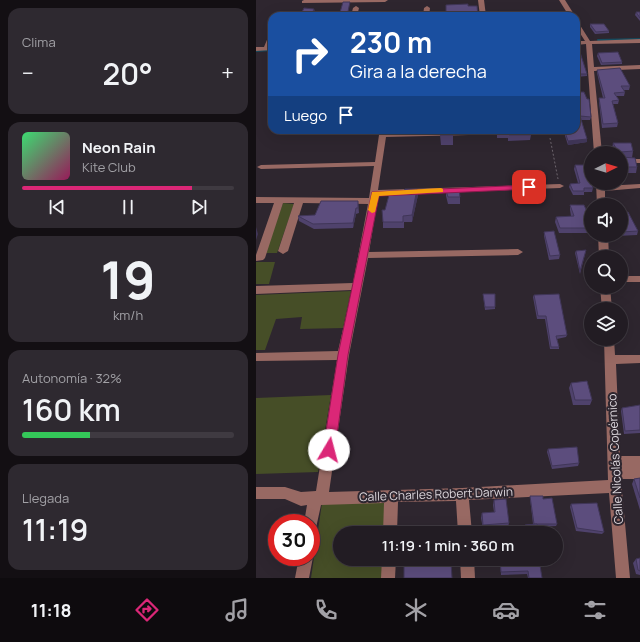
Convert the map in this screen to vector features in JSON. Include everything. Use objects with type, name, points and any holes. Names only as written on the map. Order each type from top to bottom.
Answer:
[{"type":"street","points":[[304,2],[385,0]]},
{"type":"street","points":[[481,0],[482,12]]},
{"type":"street","points":[[562,0],[570,12]]},
{"type":"street","points":[[355,12],[356,8]]},
{"type":"street","points":[[426,12],[427,8]]},
{"type":"street","points":[[580,30],[587,41],[592,69],[598,146]]},
{"type":"street","points":[[580,40],[640,41]]},
{"type":"street","points":[[580,42],[587,41]]},
{"type":"street","points":[[256,53],[268,48]]},
{"type":"street","points":[[256,53],[268,54]]},
{"type":"street","points":[[592,69],[640,67]]},
{"type":"street","points":[[313,514],[318,497],[343,355],[364,255],[383,135],[424,134]]},
{"type":"street","points":[[628,161],[640,160]]},
{"type":"street","points":[[261,168],[378,164]]},
{"type":"street","points":[[256,200],[299,201],[560,186]]},
{"type":"street","points":[[628,186],[640,186]]},
{"type":"street","points":[[258,258],[279,200]]},
{"type":"street","points":[[283,251],[299,201]]},
{"type":"street","points":[[364,255],[518,252]]},
{"type":"street","points":[[628,279],[640,278]]},
{"type":"street","points":[[256,290],[358,286]]},
{"type":"street","name":"Calle Nicolás Copérnico","points":[[609,346],[615,474],[623,578]]},
{"type":"street","points":[[256,357],[343,355]]},
{"type":"street","points":[[610,360],[640,359]]},
{"type":"street","name":"Calle Charles Robert Darwin","points":[[615,474],[640,462]]},
{"type":"street","name":"Calle Charles Robert Darwin","points":[[256,493],[285,493],[301,499],[318,497],[462,494],[615,474],[640,473]]},
{"type":"street","points":[[462,494],[464,526]]},
{"type":"street","points":[[390,526],[391,495]]},
{"type":"street","points":[[302,578],[304,566]]},
{"type":"street","points":[[388,578],[389,566]]},
{"type":"street","points":[[467,566],[468,578]]},
{"type":"path","points":[[549,134],[560,186]]},
{"type":"green space","points":[[283,203],[294,204],[277,253],[265,253]]},
{"type":"green space","points":[[256,262],[275,262],[269,284],[256,284]]},
{"type":"green space","points":[[351,291],[343,328],[300,329],[302,317],[276,319],[265,350],[256,350],[256,295]]},
{"type":"green space","points":[[331,395],[318,472],[256,474],[256,398]]},
{"type":"green space","points":[[322,503],[385,503],[385,526],[333,526],[333,566],[385,566],[384,578],[311,578],[313,566],[320,566],[320,517]]},
{"type":"building","points":[[343,2],[350,2],[348,12],[340,12]]},
{"type":"building","points":[[468,4],[468,6],[477,6],[478,12],[446,12],[446,5]]},
{"type":"building","points":[[304,8],[314,9],[313,12],[302,12]]},
{"type":"building","points":[[636,12],[640,12],[640,18]]},
{"type":"building","points":[[590,24],[604,24],[609,31],[596,32]]},
{"type":"building","points":[[580,52],[587,74],[580,74]]},
{"type":"building","points":[[618,52],[622,62],[602,63],[598,53]]},
{"type":"building","points":[[620,68],[630,86],[621,86],[625,92],[614,93],[619,100],[612,101],[618,123],[603,124],[599,98],[605,98],[597,70]]},
{"type":"building","points":[[580,92],[584,92],[587,99],[589,99],[591,117],[580,116]]},
{"type":"building","points":[[580,116],[587,139],[568,141],[566,134],[580,134]]},
{"type":"building","points":[[453,134],[453,135],[440,135]]},
{"type":"building","points":[[509,134],[531,135],[509,135]]},
{"type":"building","points":[[613,143],[631,143],[633,151],[628,151],[628,146],[615,146]]},
{"type":"building","points":[[628,158],[635,158],[637,167],[628,167]]},
{"type":"building","points":[[575,165],[584,165],[584,191],[573,191],[570,184],[580,183]]},
{"type":"building","points":[[405,189],[417,189],[412,215],[403,216],[403,222],[383,222],[382,210],[385,210],[389,195],[403,194]]},
{"type":"building","points":[[459,189],[460,197],[448,197],[446,190]]},
{"type":"building","points":[[321,201],[358,201],[358,208],[356,208],[353,223],[313,224],[298,216],[315,215]]},
{"type":"building","points":[[570,205],[584,205],[584,228],[560,228],[556,217],[574,216]]},
{"type":"building","points":[[628,212],[638,231],[628,232]]},
{"type":"building","points":[[554,231],[560,255],[550,256],[544,232]]},
{"type":"building","points":[[584,250],[584,257],[580,271],[576,251]]},
{"type":"building","points":[[483,294],[495,294],[495,307],[485,307]]},
{"type":"building","points":[[559,294],[567,335],[556,336],[559,347],[551,347],[546,316],[538,316],[534,295]]},
{"type":"building","points":[[587,381],[592,400],[575,400],[571,383]]},
{"type":"building","points":[[640,405],[640,430],[625,431],[622,408]]},
{"type":"building","points":[[577,447],[579,463],[552,466],[548,449]]},
{"type":"building","points":[[640,478],[640,498],[634,479]]},
{"type":"building","points":[[530,496],[543,496],[543,499],[552,498],[557,524],[534,524]]},
{"type":"building","points":[[506,499],[509,523],[483,525],[482,513],[495,512],[494,500]]},
{"type":"building","points":[[597,503],[604,532],[577,528],[571,504]]},
{"type":"building","points":[[537,524],[537,526],[525,526]]},
{"type":"building","points":[[640,558],[640,571],[638,570],[636,559]]},
{"type":"building","points":[[404,566],[451,566],[452,578],[404,578]]},
{"type":"building","points":[[501,566],[540,566],[542,578],[529,578],[528,571],[501,572]]},
{"type":"waterway","points":[[598,40],[640,39]]},
{"type":"waterway","points":[[256,51],[268,50]]},
{"type":"slow traffic","points":[[372,210],[375,193],[441,191]]},
{"type":"route","points":[[329,450],[343,355],[364,255],[375,193],[529,187]]}]
